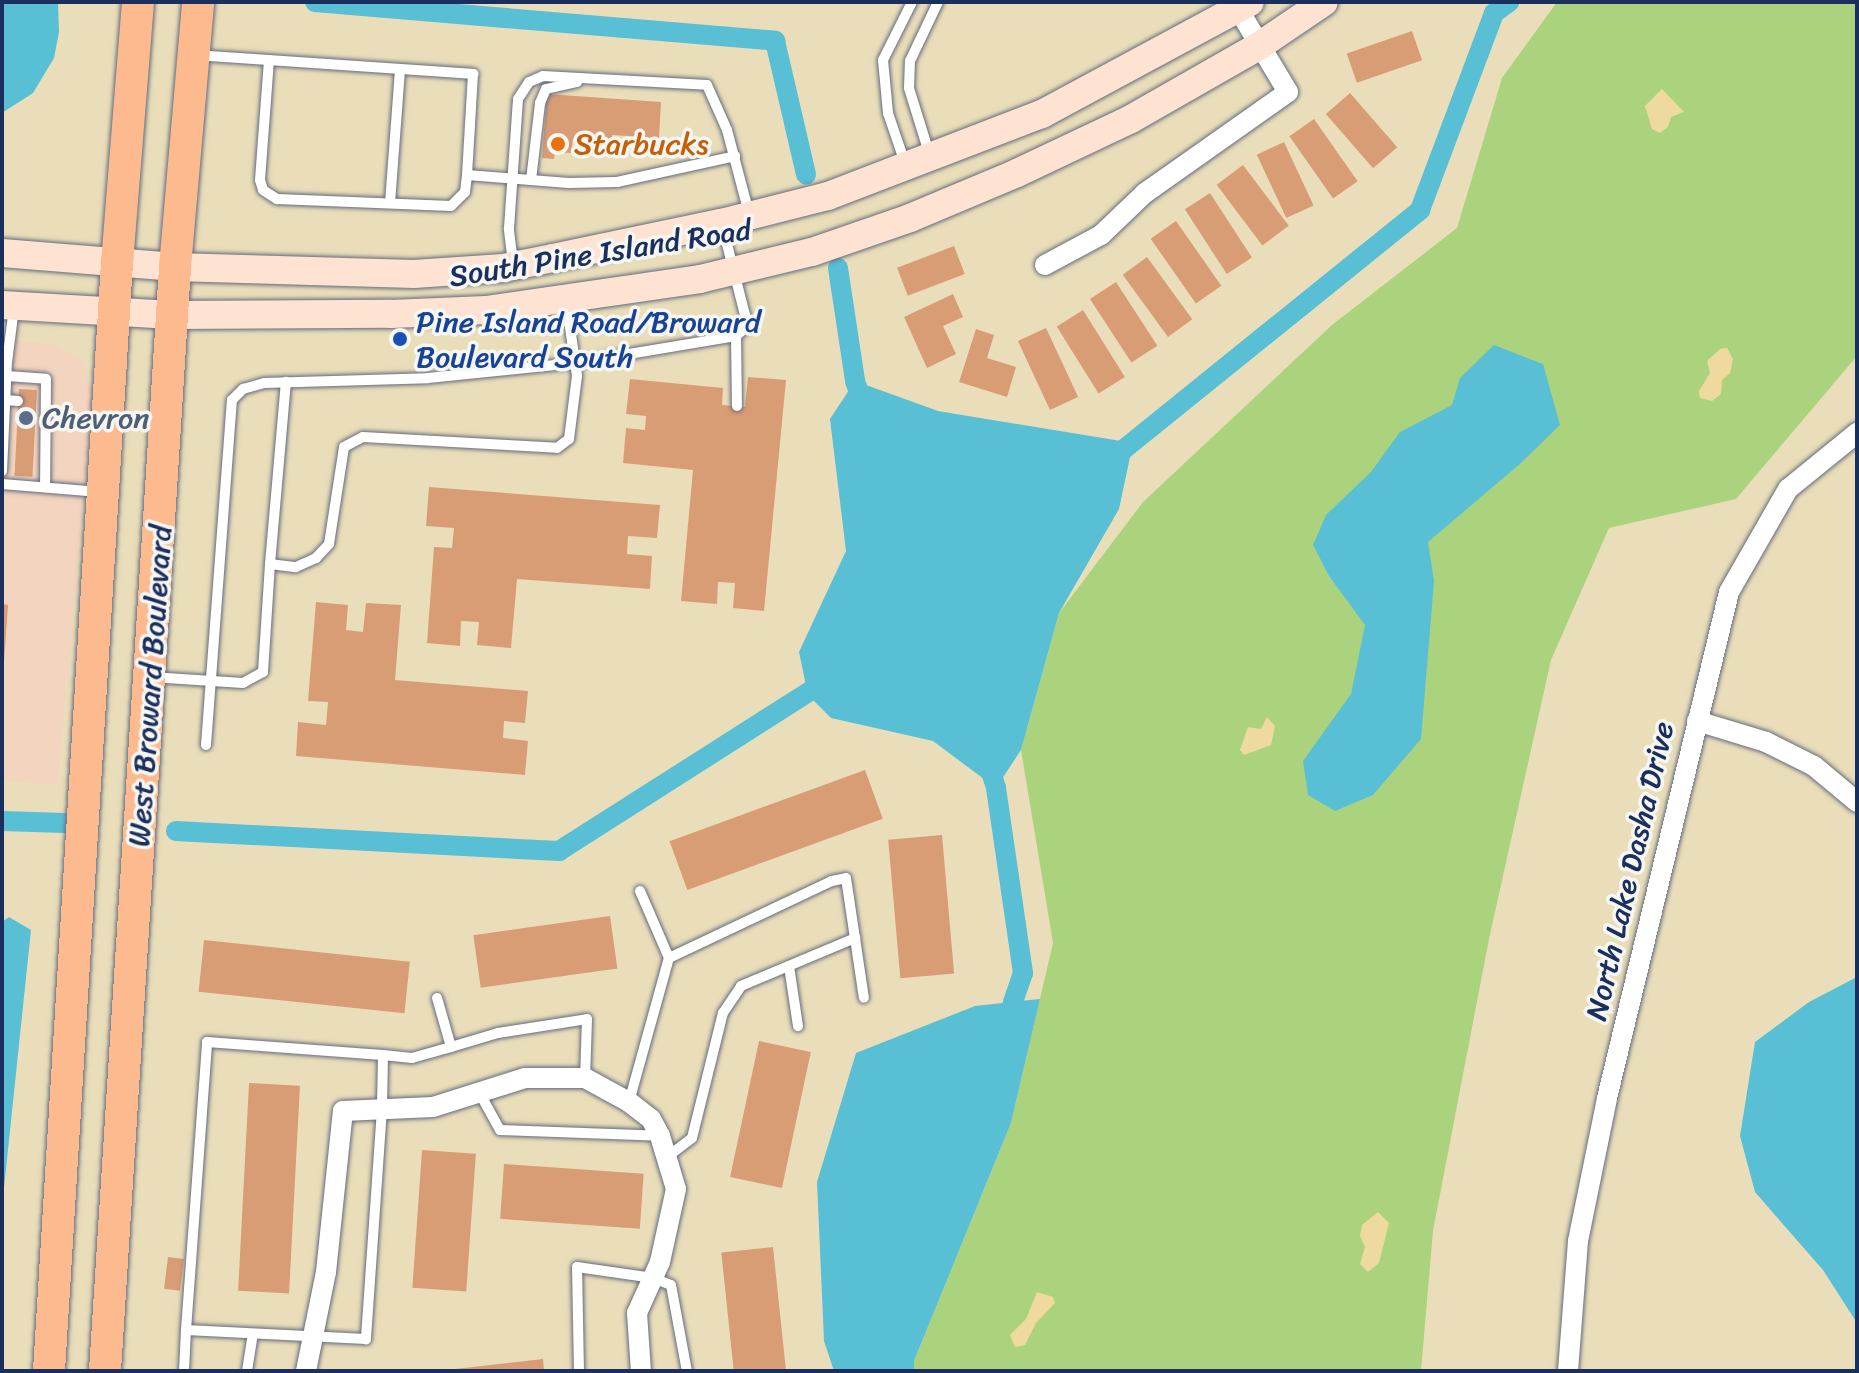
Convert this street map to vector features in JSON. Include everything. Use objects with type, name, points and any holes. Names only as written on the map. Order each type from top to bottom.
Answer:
[{"type":"main road","name":"West Broward Boulevard","points":[[49,1371],[113,312],[138,2]]},
{"type":"main road","name":"West Broward Boulevard","points":[[105,1371],[175,267],[198,2]]},
{"type":"main road","name":"South Pine Island Road","points":[[8,306],[172,315],[288,317],[486,310],[700,279],[812,252],[910,218],[1017,173],[1131,119],[1259,46],[1324,2]]},
{"type":"main road","name":"South Pine Island Road","points":[[2,253],[175,267],[414,274],[514,265],[750,217],[828,196],[1042,114],[1241,5]]},
{"type":"street","points":[[1045,265],[1101,235],[1145,193],[1288,92],[1259,46],[1241,5]]},
{"type":"street","name":"North Lake Dasha Drive","points":[[1568,1371],[1581,1226],[1607,1098],[1729,592],[1788,489],[1857,433]]},
{"type":"street","points":[[1697,721],[1766,742],[1814,766],[1857,802]]},
{"type":"street","points":[[306,1371],[326,1272],[343,1111],[433,1107],[525,1078],[585,1078],[629,1102],[651,1119],[660,1136],[676,1189],[653,1278],[637,1313],[641,1371]]},
{"type":"lane","points":[[912,2],[883,60],[888,113],[918,163]]},
{"type":"lane","points":[[918,163],[909,88],[910,61],[938,2]]},
{"type":"lane","points":[[194,55],[269,60],[473,74],[465,192],[451,206],[270,197],[260,180],[269,60]]},
{"type":"lane","points":[[390,203],[400,69]]},
{"type":"lane","points":[[514,265],[509,228],[518,99],[529,82],[543,76],[707,85],[735,156],[750,217]]},
{"type":"lane","points":[[531,180],[536,122],[546,89],[594,79]]},
{"type":"lane","points":[[467,175],[617,182],[735,156]]},
{"type":"lane","points":[[206,745],[232,400],[243,389],[286,382],[428,378],[575,363],[736,336],[744,329],[745,315],[721,223]]},
{"type":"lane","points":[[270,564],[296,567],[316,558],[329,544],[344,447],[363,437],[557,448],[569,439],[577,376],[566,298]]},
{"type":"lane","points":[[2,471],[8,464],[10,433],[5,400],[8,306]]},
{"type":"lane","points":[[736,336],[737,406]]},
{"type":"lane","points":[[7,376],[46,379],[40,436],[46,468],[45,487]]},
{"type":"lane","points":[[151,677],[243,683],[263,672],[286,382]]},
{"type":"lane","points":[[5,400],[18,401]]},
{"type":"lane","points":[[32,467],[46,468]]},
{"type":"lane","points":[[2,484],[104,492]]},
{"type":"lane","points":[[669,958],[832,881],[846,878],[864,998]]},
{"type":"lane","points":[[629,1102],[669,958],[640,891]]},
{"type":"lane","points":[[667,1157],[692,1138],[723,1013],[741,986],[855,938]]},
{"type":"lane","points":[[789,966],[798,1026]]},
{"type":"lane","points":[[437,998],[451,1047]]},
{"type":"lane","points":[[184,1371],[207,1042],[412,1058],[498,1033],[587,1019],[585,1078]]},
{"type":"lane","points":[[186,1330],[312,1339],[366,1339],[383,1055]]},
{"type":"lane","points":[[479,1092],[500,1130],[660,1136]]},
{"type":"lane","points":[[579,1371],[577,1267],[653,1278],[671,1285],[687,1371]]},
{"type":"lane","points":[[247,1371],[253,1335]]},
{"type":"shaded area","points":[[2,339],[57,345],[83,359],[92,396],[58,785],[2,781]]},
{"type":"green space","points":[[1557,2],[1857,2],[1857,356],[1736,499],[1609,528],[1551,660],[1489,939],[1433,1231],[1421,1371],[914,1371],[914,1361],[1011,1123],[1053,943],[1021,750],[1059,613],[1143,502],[1332,325],[1457,228],[1502,78]]},
{"type":"sand","points":[[1662,89],[1684,112],[1671,117],[1668,127],[1660,133],[1652,129],[1645,106]]},
{"type":"sand","points":[[1727,348],[1733,359],[1730,373],[1722,380],[1721,394],[1712,401],[1700,398],[1699,391],[1710,373],[1707,361],[1720,349]]},
{"type":"sand","points":[[1267,717],[1275,726],[1271,745],[1244,755],[1240,750],[1248,727],[1261,729]]},
{"type":"sand","points":[[1378,1212],[1389,1223],[1379,1263],[1368,1272],[1360,1264],[1365,1247],[1360,1236],[1362,1225]]},
{"type":"sand","points":[[1037,1292],[1053,1297],[1055,1303],[1036,1323],[1025,1345],[1015,1347],[1010,1335],[1026,1319]]},
{"type":"water","points":[[2,2],[58,2],[59,32],[54,58],[33,93],[2,113]]},
{"type":"water","points":[[1494,345],[1543,364],[1560,425],[1521,463],[1428,542],[1434,581],[1421,739],[1373,795],[1335,811],[1308,795],[1303,761],[1351,694],[1365,625],[1329,576],[1313,545],[1326,515],[1371,472],[1400,432],[1452,405],[1460,378]]},
{"type":"water","points":[[855,381],[938,411],[1133,443],[1119,509],[1059,613],[1021,750],[996,788],[933,741],[831,718],[808,695],[799,652],[846,551],[830,419]]},
{"type":"water","points":[[9,917],[31,930],[2,1207],[2,922]]},
{"type":"water","points":[[1857,977],[1857,1323],[1823,1270],[1755,1192],[1740,1136],[1755,1042],[1809,1002]]},
{"type":"water","points":[[1040,999],[1011,1123],[914,1361],[914,1371],[834,1371],[824,1341],[817,1182],[856,1053],[975,1006]]},
{"type":"building","points":[[1412,31],[1422,60],[1357,83],[1347,53]]},
{"type":"building","points":[[1350,93],[1397,147],[1373,168],[1326,114]]},
{"type":"building","points":[[547,94],[661,102],[659,138],[612,135],[612,141],[573,139],[571,153],[555,152],[554,159],[542,158]]},
{"type":"building","points":[[1314,119],[1358,181],[1333,198],[1289,136]]},
{"type":"building","points":[[1284,142],[1314,205],[1286,218],[1257,155]]},
{"type":"building","points":[[1243,165],[1289,226],[1262,246],[1217,185]]},
{"type":"building","points":[[1210,193],[1252,258],[1227,274],[1185,209]]},
{"type":"building","points":[[1176,221],[1221,286],[1196,303],[1151,239]]},
{"type":"building","points":[[954,246],[965,274],[908,296],[897,268]]},
{"type":"building","points":[[1147,257],[1192,319],[1168,337],[1123,275]]},
{"type":"building","points":[[1116,282],[1157,346],[1131,363],[1090,299]]},
{"type":"building","points":[[953,294],[963,317],[943,326],[956,354],[927,368],[904,317]]},
{"type":"building","points":[[1083,310],[1125,377],[1099,393],[1057,326]]},
{"type":"building","points":[[1046,328],[1078,397],[1050,410],[1018,341]]},
{"type":"building","points":[[976,329],[994,335],[987,358],[1016,367],[1007,397],[959,382]]},
{"type":"building","points":[[748,377],[786,380],[764,611],[733,608],[735,583],[718,582],[717,604],[681,601],[693,470],[623,463],[626,428],[645,430],[646,416],[626,414],[630,379],[723,388],[722,405],[745,407]]},
{"type":"building","name":"Chevron","points":[[19,389],[37,390],[32,477],[14,476]]},
{"type":"building","points":[[429,487],[660,505],[657,538],[628,536],[627,554],[652,556],[650,589],[517,579],[511,648],[477,645],[479,622],[461,621],[460,646],[427,643],[434,547],[452,548],[454,528],[426,526]]},
{"type":"building","points":[[316,602],[348,605],[346,630],[363,632],[366,603],[401,605],[395,680],[528,691],[525,723],[504,721],[503,738],[528,741],[525,775],[296,756],[298,722],[326,725],[328,702],[308,701]]},
{"type":"building","points":[[2,604],[8,605],[4,662],[2,662]]},
{"type":"building","points":[[865,770],[883,819],[687,890],[670,841]]},
{"type":"building","points":[[942,835],[954,973],[900,978],[888,840]]},
{"type":"building","points":[[610,916],[617,968],[481,988],[473,935]]},
{"type":"building","points":[[204,940],[410,962],[404,1013],[199,992]]},
{"type":"building","points":[[759,1041],[811,1052],[782,1188],[730,1177]]},
{"type":"building","points":[[249,1083],[300,1086],[289,1293],[238,1291]]},
{"type":"building","points":[[422,1150],[476,1154],[466,1291],[412,1288]]},
{"type":"building","points":[[504,1164],[644,1174],[640,1229],[500,1219]]},
{"type":"building","points":[[773,1247],[786,1371],[734,1371],[721,1252]]},
{"type":"building","points":[[168,1257],[184,1259],[180,1291],[164,1289]]},
{"type":"building","points":[[543,1359],[544,1371],[455,1371],[455,1369]]},
{"type":"waterway","points":[[315,2],[775,41],[806,174]]},
{"type":"waterway","points":[[1113,458],[1420,210],[1494,13],[1509,2]]},
{"type":"waterway","points":[[838,268],[855,381],[863,404]]},
{"type":"waterway","points":[[176,831],[559,851],[829,679]]},
{"type":"waterway","points":[[988,763],[996,788],[1023,973],[1013,1002]]},
{"type":"waterway","points":[[2,821],[65,823]]},
{"type":"place","name":"Starbucks","points":[[558,144]]},
{"type":"place","name":"Pine Island Road/Broward Boulevard South","points":[[400,339]]},
{"type":"place","name":"Chevron","points":[[26,418]]}]
